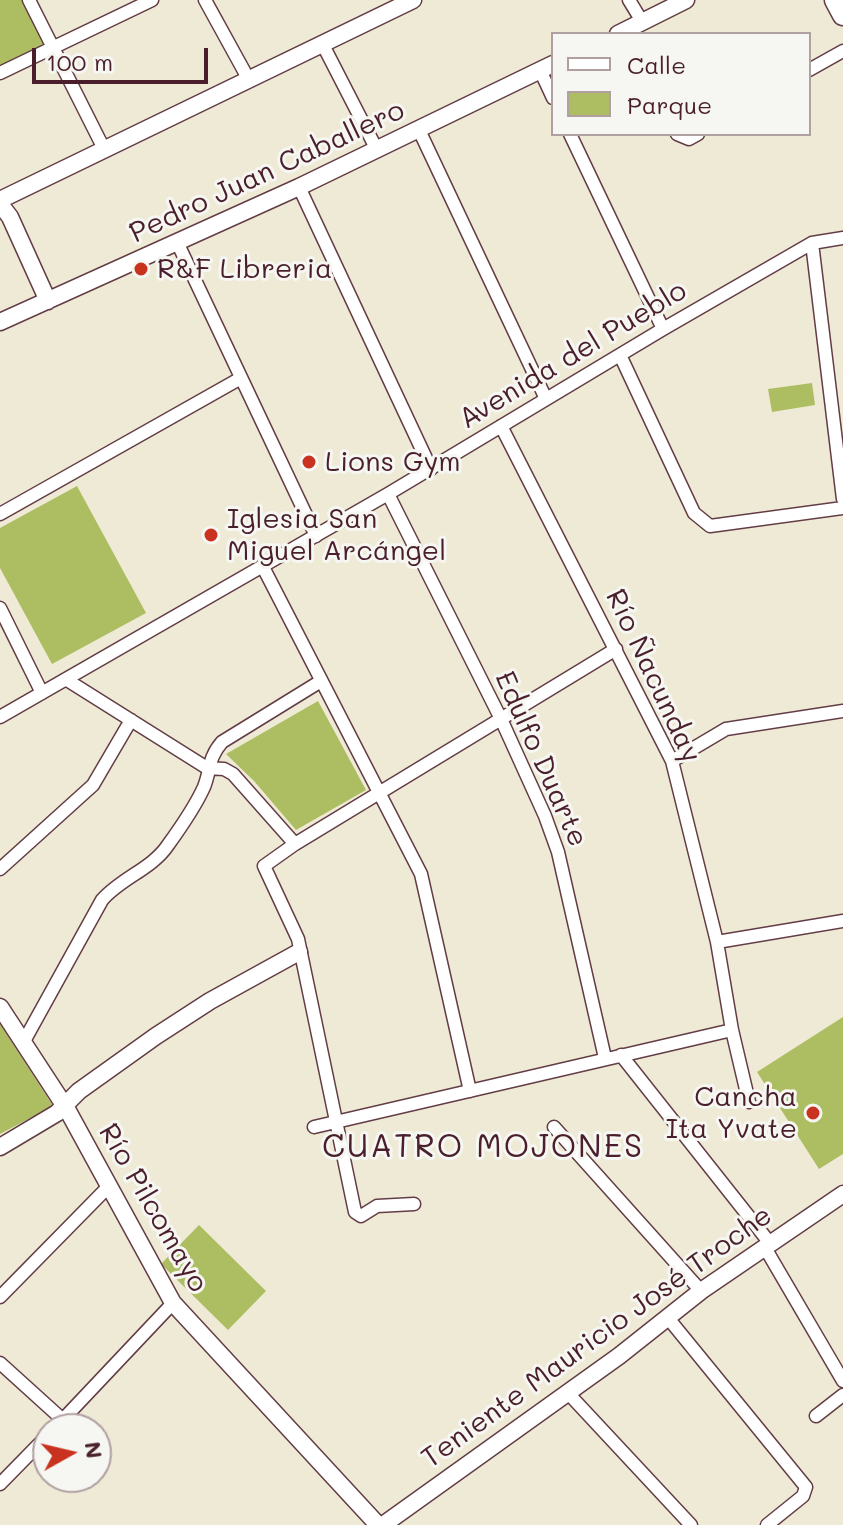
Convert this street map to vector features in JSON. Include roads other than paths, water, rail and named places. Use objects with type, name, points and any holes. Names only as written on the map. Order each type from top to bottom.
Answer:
[{"type":"main road","points":[[835,0],[843,15]]},
{"type":"street","points":[[29,0],[105,151]]},
{"type":"street","points":[[0,73],[152,0]]},
{"type":"street","points":[[205,0],[249,80]]},
{"type":"street","points":[[48,301],[10,217],[0,202],[413,0]]},
{"type":"street","points":[[629,0],[643,23]]},
{"type":"street","points":[[623,32],[686,0]]},
{"type":"street","points":[[322,43],[377,150]]},
{"type":"street","points":[[811,69],[843,51]]},
{"type":"street","points":[[546,67],[551,89]]},
{"type":"street","name":"Pedro Juan Caballero","points":[[0,322],[299,187],[546,67]]},
{"type":"street","points":[[419,130],[546,399]]},
{"type":"street","points":[[571,136],[663,329]]},
{"type":"street","points":[[299,187],[431,469]]},
{"type":"street","name":"Avenida del Pueblo","points":[[0,717],[431,469],[812,243],[843,238]]},
{"type":"street","points":[[177,242],[316,536]]},
{"type":"street","points":[[812,243],[843,499]]},
{"type":"street","points":[[620,355],[694,513],[702,521],[710,526],[843,508]]},
{"type":"street","points":[[0,514],[241,378]]},
{"type":"street","name":"Río Ñacunday","points":[[501,426],[672,761],[717,942],[732,1030],[749,1102]]},
{"type":"street","name":"Edulfo Duarte","points":[[388,494],[501,719],[545,816],[558,852],[605,1058]]},
{"type":"street","points":[[263,567],[421,874],[470,1091]]},
{"type":"street","points":[[0,608],[42,693]]},
{"type":"street","points":[[414,1204],[377,1206],[361,1216],[357,1215],[293,925],[264,866],[295,844],[616,649]]},
{"type":"street","points":[[67,680],[207,768],[224,769],[233,774],[295,844]]},
{"type":"street","points":[[23,1043],[93,913],[110,891],[161,856],[205,784],[213,753],[222,742],[321,681]]},
{"type":"street","points":[[672,761],[726,729],[843,711]]},
{"type":"street","points":[[0,869],[93,785],[131,720]]},
{"type":"street","points":[[717,942],[843,921]]},
{"type":"street","points":[[0,1139],[63,1104],[210,1001],[299,952]]},
{"type":"street","name":"Río Pilcomayo","points":[[0,1007],[63,1104],[173,1303],[381,1525]]},
{"type":"street","points":[[314,1127],[732,1030]]},
{"type":"street","points":[[621,1055],[766,1244],[843,1381]]},
{"type":"street","points":[[0,1147],[57,1113],[63,1104]]},
{"type":"street","points":[[554,1127],[701,1291]]},
{"type":"street","points":[[0,1297],[110,1185]]},
{"type":"street","name":"Teniente Mauricio José Troche","points":[[381,1525],[766,1244],[843,1194]]},
{"type":"street","points":[[69,1413],[173,1303]]},
{"type":"street","points":[[668,1318],[806,1487],[806,1492],[767,1525]]},
{"type":"street","points":[[0,1363],[48,1413]]},
{"type":"street","points":[[567,1392],[691,1525]]},
{"type":"street","points":[[816,1416],[843,1395]]},
{"type":"street","points":[[0,1484],[32,1451]]},
{"type":"place","name":"R&F Libreria","points":[[141,269]]},
{"type":"place","name":"Lions Gym","points":[[309,462]]},
{"type":"place","name":"Iglesia San Miguel Arcángel","points":[[211,535]]},
{"type":"place","name":"Cancha Ita Yvate","points":[[813,1113]]},
{"type":"district","name":"CUATRO MOJONES","points":[[483,1147]]}]
